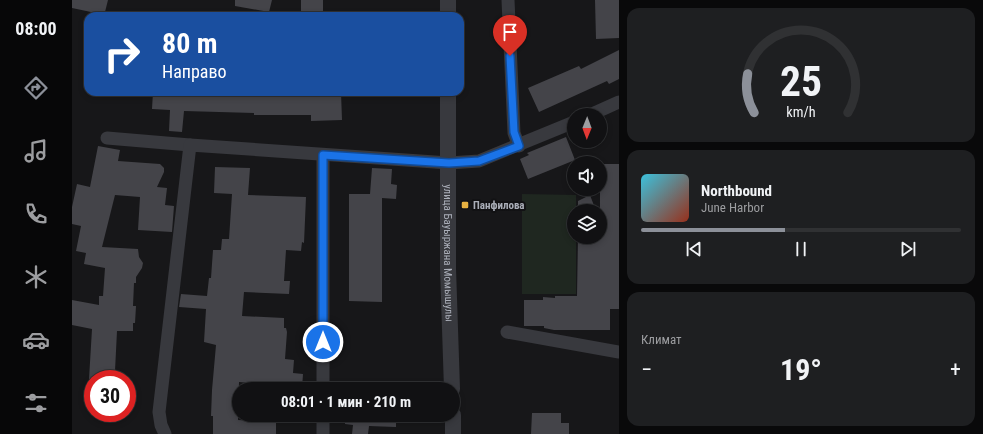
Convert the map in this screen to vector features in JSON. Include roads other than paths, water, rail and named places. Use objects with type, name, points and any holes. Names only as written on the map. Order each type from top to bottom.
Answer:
[{"type":"street","points":[[448,0],[448,12]]},
{"type":"street","points":[[508,0],[514,132],[519,146]]},
{"type":"street","name":"улица Бауыржана Момышулы","points":[[448,96],[448,268],[452,382]]},
{"type":"street","points":[[606,108],[619,102]]},
{"type":"street","points":[[107,138],[323,155],[449,163],[479,161],[519,146],[567,125]]},
{"type":"street","points":[[165,434],[161,425],[160,412],[190,145]]},
{"type":"street","points":[[323,155],[323,382]]},
{"type":"street","points":[[507,332],[619,352]]},
{"type":"street","points":[[323,422],[323,434]]},
{"type":"street","points":[[453,422],[453,434]]},
{"type":"place","name":"Панфилова","points":[[465,205]]}]
